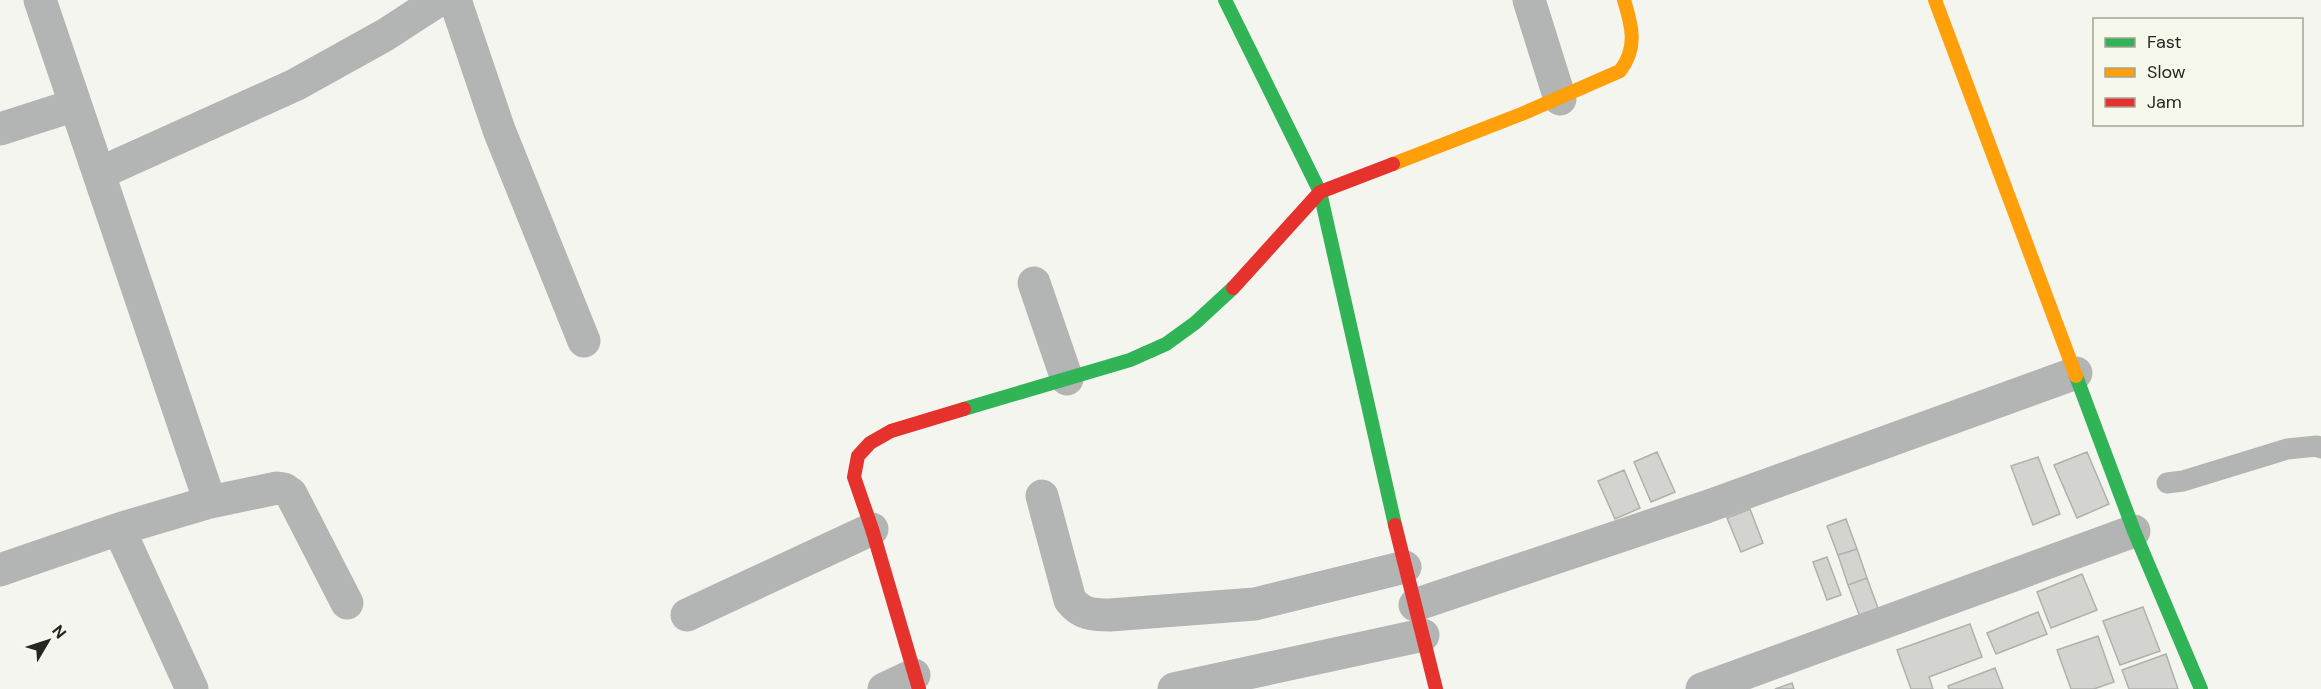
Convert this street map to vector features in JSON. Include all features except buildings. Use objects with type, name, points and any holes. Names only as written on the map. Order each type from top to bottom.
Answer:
[{"type":"street","points":[[40,0],[210,502]]},
{"type":"street","points":[[100,173],[295,85],[385,35],[439,0]]},
{"type":"street","points":[[455,0],[499,130],[584,341]]},
{"type":"street","points":[[1225,0],[1320,192],[1405,567],[1436,689]]},
{"type":"street","points":[[1529,0],[1560,99]]},
{"type":"street","points":[[884,689],[917,682],[872,529],[854,477],[858,456],[870,443],[891,431],[1130,360],[1166,344],[1195,323],[1223,298],[1320,192],[1560,99],[1620,71],[1626,65],[1632,52],[1634,34],[1624,0]]},
{"type":"street","points":[[1935,0],[2134,531],[2201,689]]},
{"type":"street","points":[[0,129],[75,105]]},
{"type":"street","points":[[1034,283],[1067,379]]},
{"type":"street","points":[[1174,689],[1419,620],[1706,507],[2076,373]]},
{"type":"street","points":[[0,570],[119,529],[210,502],[277,488],[284,489],[291,494],[347,603]]},
{"type":"street","points":[[1041,496],[1070,600],[1077,609],[1090,615],[1255,604],[1405,567]]},
{"type":"street","points":[[119,529],[192,689]]},
{"type":"street","points":[[687,615],[872,529]]},
{"type":"street","points":[[1702,689],[2134,531]]},
{"type":"lane","points":[[2167,483],[2183,481],[2287,449],[2321,447]]},
{"type":"traffic: fast","points":[[1225,0],[1320,192],[1395,525]]},
{"type":"traffic: fast","points":[[964,409],[1130,360],[1166,344],[1195,323],[1233,288]]},
{"type":"traffic: fast","points":[[2076,376],[2134,531],[2201,689]]},
{"type":"traffic: slow","points":[[1393,164],[1524,113],[1620,71],[1629,54],[1632,37],[1624,0]]},
{"type":"traffic: slow","points":[[1935,0],[2076,376]]},
{"type":"traffic: jam","points":[[1233,288],[1320,192],[1393,164]]},
{"type":"traffic: jam","points":[[919,689],[872,529],[854,477],[858,456],[870,443],[891,431],[964,409]]},
{"type":"traffic: jam","points":[[1395,525],[1436,689]]}]
